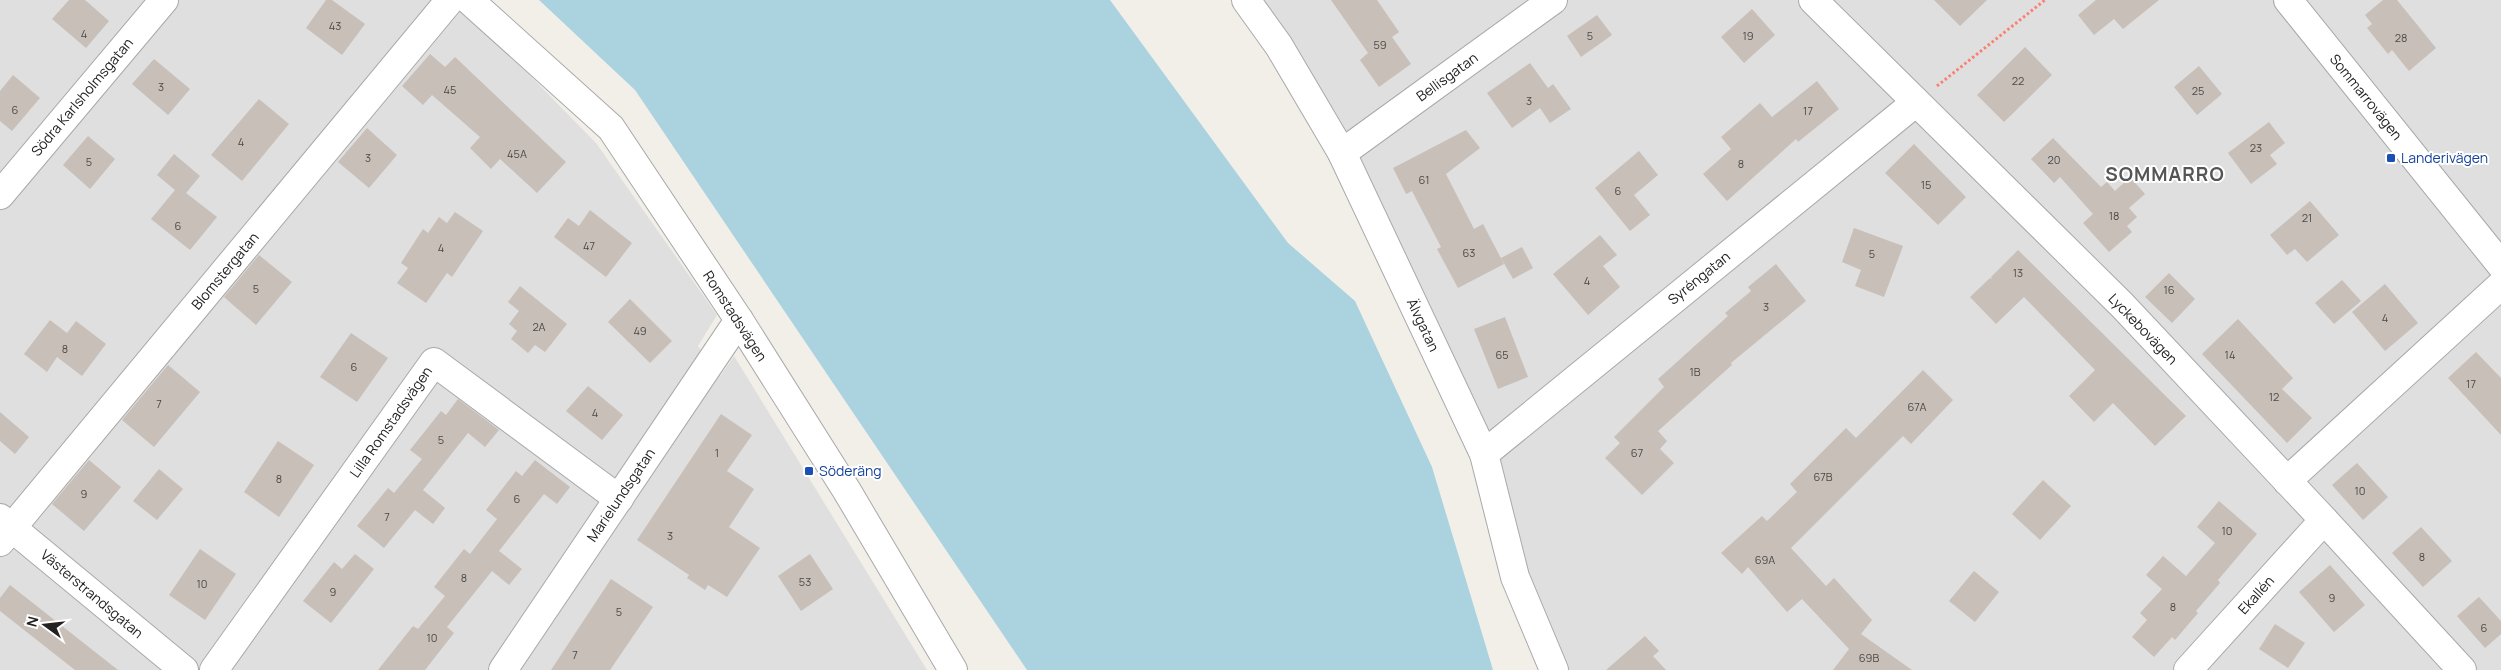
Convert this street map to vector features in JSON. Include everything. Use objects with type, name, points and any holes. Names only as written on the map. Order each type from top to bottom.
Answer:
[{"type":"street","name":"Södra Karlsholmsgatan","points":[[0,195],[164,0]]},
{"type":"street","name":"Blomstergatan","points":[[4,529],[450,0]]},
{"type":"street","name":"Romstadsvägen","points":[[469,0],[612,128],[739,320],[847,491],[953,670]]},
{"type":"street","name":"Älvgatan","points":[[1246,0],[1279,46],[1342,153],[1484,454],[1515,577],[1554,670]]},
{"type":"street","name":"Bellisgatan","points":[[1342,153],[1553,0]]},
{"type":"street","name":"Lyckebovägen","points":[[1812,0],[2122,305],[2462,670]]},
{"type":"street","name":"Sommarrovägen","points":[[2288,0],[2501,265]]},
{"type":"street","name":"Syréngatan","points":[[1484,454],[1915,103]]},
{"type":"street","points":[[2287,481],[2501,285]]},
{"type":"street","name":"Marielundsgatan","points":[[503,670],[739,320]]},
{"type":"street","name":"Lilla Romstadsvägen","points":[[214,670],[434,362],[619,500]]},
{"type":"street","name":"Ekallén","points":[[2188,670],[2324,520]]},
{"type":"street","name":"Västerstrandsgatan","points":[[4,529],[184,670]]},
{"type":"path","points":[[1915,103],[2045,0]]},
{"type":"shaded area","points":[[0,0],[452,0],[458,2],[596,143],[717,315],[698,346],[720,376],[734,356],[927,670],[0,670]]},
{"type":"shaded area","points":[[1256,0],[2501,0],[2501,670],[1565,670],[1522,576],[1483,439]]},
{"type":"water","points":[[539,0],[1110,0],[1288,243],[1355,301],[1432,467],[1493,670],[1027,670],[635,90]]},
{"type":"building","points":[[69,0],[85,0],[109,21],[86,48],[52,19]]},
{"type":"building","points":[[326,0],[332,0],[365,24],[342,55],[306,28]]},
{"type":"building","points":[[1331,0],[1377,0],[1399,32],[1392,37],[1411,64],[1379,87],[1360,60],[1368,53]]},
{"type":"building","points":[[1934,0],[1987,0],[1960,26]]},
{"type":"building","points":[[2096,0],[2159,0],[2123,29],[2114,19],[2094,35],[2078,15]]},
{"type":"building","points":[[2383,0],[2397,0],[2436,48],[2409,71],[2392,50],[2388,54],[2367,28],[2372,24],[2365,15]]},
{"type":"building","points":[[1752,9],[1775,35],[1744,63],[1721,37]]},
{"type":"building","points":[[1597,15],[1612,35],[1581,57],[1567,36]]},
{"type":"building","points":[[2025,47],[2052,75],[2004,122],[1977,95]]},
{"type":"building","points":[[430,54],[445,67],[455,57],[566,162],[537,193],[500,159],[491,169],[470,148],[480,137],[432,95],[423,105],[402,86]]},
{"type":"building","points":[[154,59],[190,89],[168,115],[132,84]]},
{"type":"building","points":[[1530,63],[1548,88],[1553,84],[1571,109],[1550,123],[1540,108],[1512,128],[1487,93]]},
{"type":"building","points":[[2199,66],[2222,94],[2197,115],[2174,87]]},
{"type":"building","points":[[13,75],[40,98],[12,131],[0,121],[0,91]]},
{"type":"building","points":[[1817,81],[1839,109],[1798,142],[1796,139],[1727,201],[1703,174],[1731,149],[1721,137],[1760,103],[1772,117]]},
{"type":"building","points":[[259,99],[289,124],[242,181],[211,155]]},
{"type":"building","points":[[2269,122],[2285,143],[2270,155],[2277,164],[2251,184],[2228,153]]},
{"type":"building","points":[[367,128],[397,155],[369,188],[338,162]]},
{"type":"building","points":[[1466,130],[1480,148],[1446,174],[1474,229],[1483,224],[1504,264],[1458,288],[1437,249],[1441,247],[1412,191],[1406,194],[1393,168]]},
{"type":"building","points":[[88,136],[115,159],[90,189],[63,165]]},
{"type":"building","points":[[2053,138],[2101,187],[2107,182],[2115,191],[2130,177],[2145,194],[2129,208],[2137,217],[2127,226],[2132,232],[2109,252],[2083,223],[2093,214],[2060,177],[2054,183],[2031,159]]},
{"type":"building","points":[[1914,144],[1966,197],[1938,225],[1885,173]]},
{"type":"building","points":[[1639,151],[1658,175],[1634,195],[1650,215],[1630,231],[1595,188]]},
{"type":"building","points":[[174,154],[200,176],[186,193],[217,217],[190,250],[151,219],[175,190],[157,175]]},
{"type":"building","points":[[2310,201],[2339,235],[2307,262],[2295,249],[2287,255],[2270,235]]},
{"type":"building","points":[[590,210],[632,243],[606,277],[554,237],[568,218],[579,226]]},
{"type":"building","points":[[455,212],[483,231],[452,277],[447,273],[426,303],[397,283],[408,268],[401,263],[423,229],[428,233],[439,217],[447,223]]},
{"type":"building","points":[[1854,228],[1903,246],[1884,297],[1855,286],[1861,270],[1842,262]]},
{"type":"building","points":[[1600,235],[1617,255],[1603,266],[1620,287],[1588,315],[1553,274]]},
{"type":"building","points":[[1522,247],[1533,268],[1513,279],[1501,258]]},
{"type":"building","points":[[2018,250],[2186,416],[2155,446],[2113,403],[2094,422],[2069,396],[2095,370],[2024,297],[1996,324],[1970,297],[1990,278],[1992,279],[1991,277]]},
{"type":"building","points":[[259,255],[292,282],[256,325],[224,297]]},
{"type":"building","points":[[1776,264],[1806,301],[1731,363],[1732,365],[1658,431],[1667,441],[1660,449],[1674,463],[1642,495],[1605,458],[1620,443],[1614,437],[1664,387],[1658,379],[1728,316],[1725,313],[1751,291],[1748,287]]},
{"type":"building","points":[[2169,273],[2195,299],[2172,323],[2145,297]]},
{"type":"building","points":[[2342,280],[2361,301],[2334,324],[2315,303]]},
{"type":"building","points":[[2385,284],[2418,323],[2385,351],[2352,312]]},
{"type":"building","points":[[520,286],[567,324],[545,352],[535,345],[528,353],[511,339],[517,331],[509,324],[519,311],[508,302]]},
{"type":"building","points":[[630,299],[672,341],[650,363],[608,322]]},
{"type":"building","points":[[1505,317],[1528,377],[1498,389],[1474,329]]},
{"type":"building","points":[[2238,319],[2293,378],[2282,389],[2312,418],[2287,443],[2202,354]]},
{"type":"building","points":[[50,320],[67,333],[76,321],[106,344],[82,376],[57,357],[47,372],[24,354]]},
{"type":"building","points":[[351,333],[388,358],[357,402],[320,377]]},
{"type":"building","points":[[2476,352],[2501,378],[2501,435],[2448,378]]},
{"type":"building","points":[[168,365],[200,392],[154,447],[122,420]]},
{"type":"building","points":[[1923,370],[1953,400],[1911,444],[1903,436],[1791,548],[1826,586],[1834,578],[1872,620],[1861,634],[1912,670],[1833,670],[1849,649],[1802,599],[1787,612],[1748,567],[1742,574],[1721,553],[1762,516],[1767,521],[1797,492],[1790,484],[1846,428],[1856,438]]},
{"type":"building","points":[[588,386],[623,415],[602,440],[566,411]]},
{"type":"building","points":[[458,399],[499,430],[485,447],[468,433],[423,490],[445,508],[433,524],[415,510],[384,548],[357,526],[388,488],[394,493],[422,459],[410,450],[441,411],[446,415]]},
{"type":"building","points":[[0,412],[29,437],[15,454],[0,441]]},
{"type":"building","points":[[721,414],[752,435],[727,471],[754,489],[729,527],[760,548],[727,597],[708,585],[705,590],[687,578],[689,575],[637,540]]},
{"type":"building","points":[[278,441],[314,465],[279,517],[244,492]]},
{"type":"building","points":[[89,460],[121,487],[84,531],[52,504]]},
{"type":"building","points":[[535,460],[570,487],[557,504],[544,494],[499,551],[522,569],[509,585],[492,571],[447,627],[454,633],[425,670],[378,670],[413,626],[418,629],[445,596],[434,587],[464,549],[470,554],[497,519],[486,510],[516,471],[522,476]]},
{"type":"building","points":[[2357,463],[2388,497],[2363,520],[2332,485]]},
{"type":"building","points":[[159,469],[183,489],[157,520],[133,501]]},
{"type":"building","points":[[2043,480],[2071,506],[2040,540],[2012,514]]},
{"type":"building","points":[[2219,501],[2257,534],[2218,580],[2220,583],[2196,611],[2198,613],[2175,640],[2172,637],[2154,657],[2132,637],[2147,620],[2140,613],[2162,589],[2146,575],[2163,556],[2186,576],[2215,543],[2197,527]]},
{"type":"building","points":[[2421,527],[2452,561],[2423,587],[2392,553]]},
{"type":"building","points":[[200,549],[236,574],[205,620],[169,595]]},
{"type":"building","points":[[355,554],[374,569],[331,623],[303,601],[334,562],[342,569]]},
{"type":"building","points":[[810,554],[833,589],[801,611],[778,576]]},
{"type":"building","points":[[2330,565],[2365,605],[2334,632],[2299,592]]},
{"type":"building","points":[[1974,571],[1999,592],[1975,622],[1949,601]]},
{"type":"building","points":[[611,579],[653,607],[610,670],[551,670]]},
{"type":"building","points":[[10,585],[118,670],[75,670],[0,611],[0,598]]},
{"type":"building","points":[[2479,597],[2501,621],[2501,634],[2485,648],[2457,616]]},
{"type":"building","points":[[2275,624],[2305,643],[2288,668],[2259,649]]},
{"type":"building","points":[[1645,636],[1659,651],[1653,656],[1666,670],[1606,670]]},
{"type":"place","name":"Landerivägen","points":[[2391,158]]},
{"type":"place","name":"Söderäng","points":[[809,471]]},
{"type":"district","name":"SOMMARRO","points":[[2165,174]]}]
